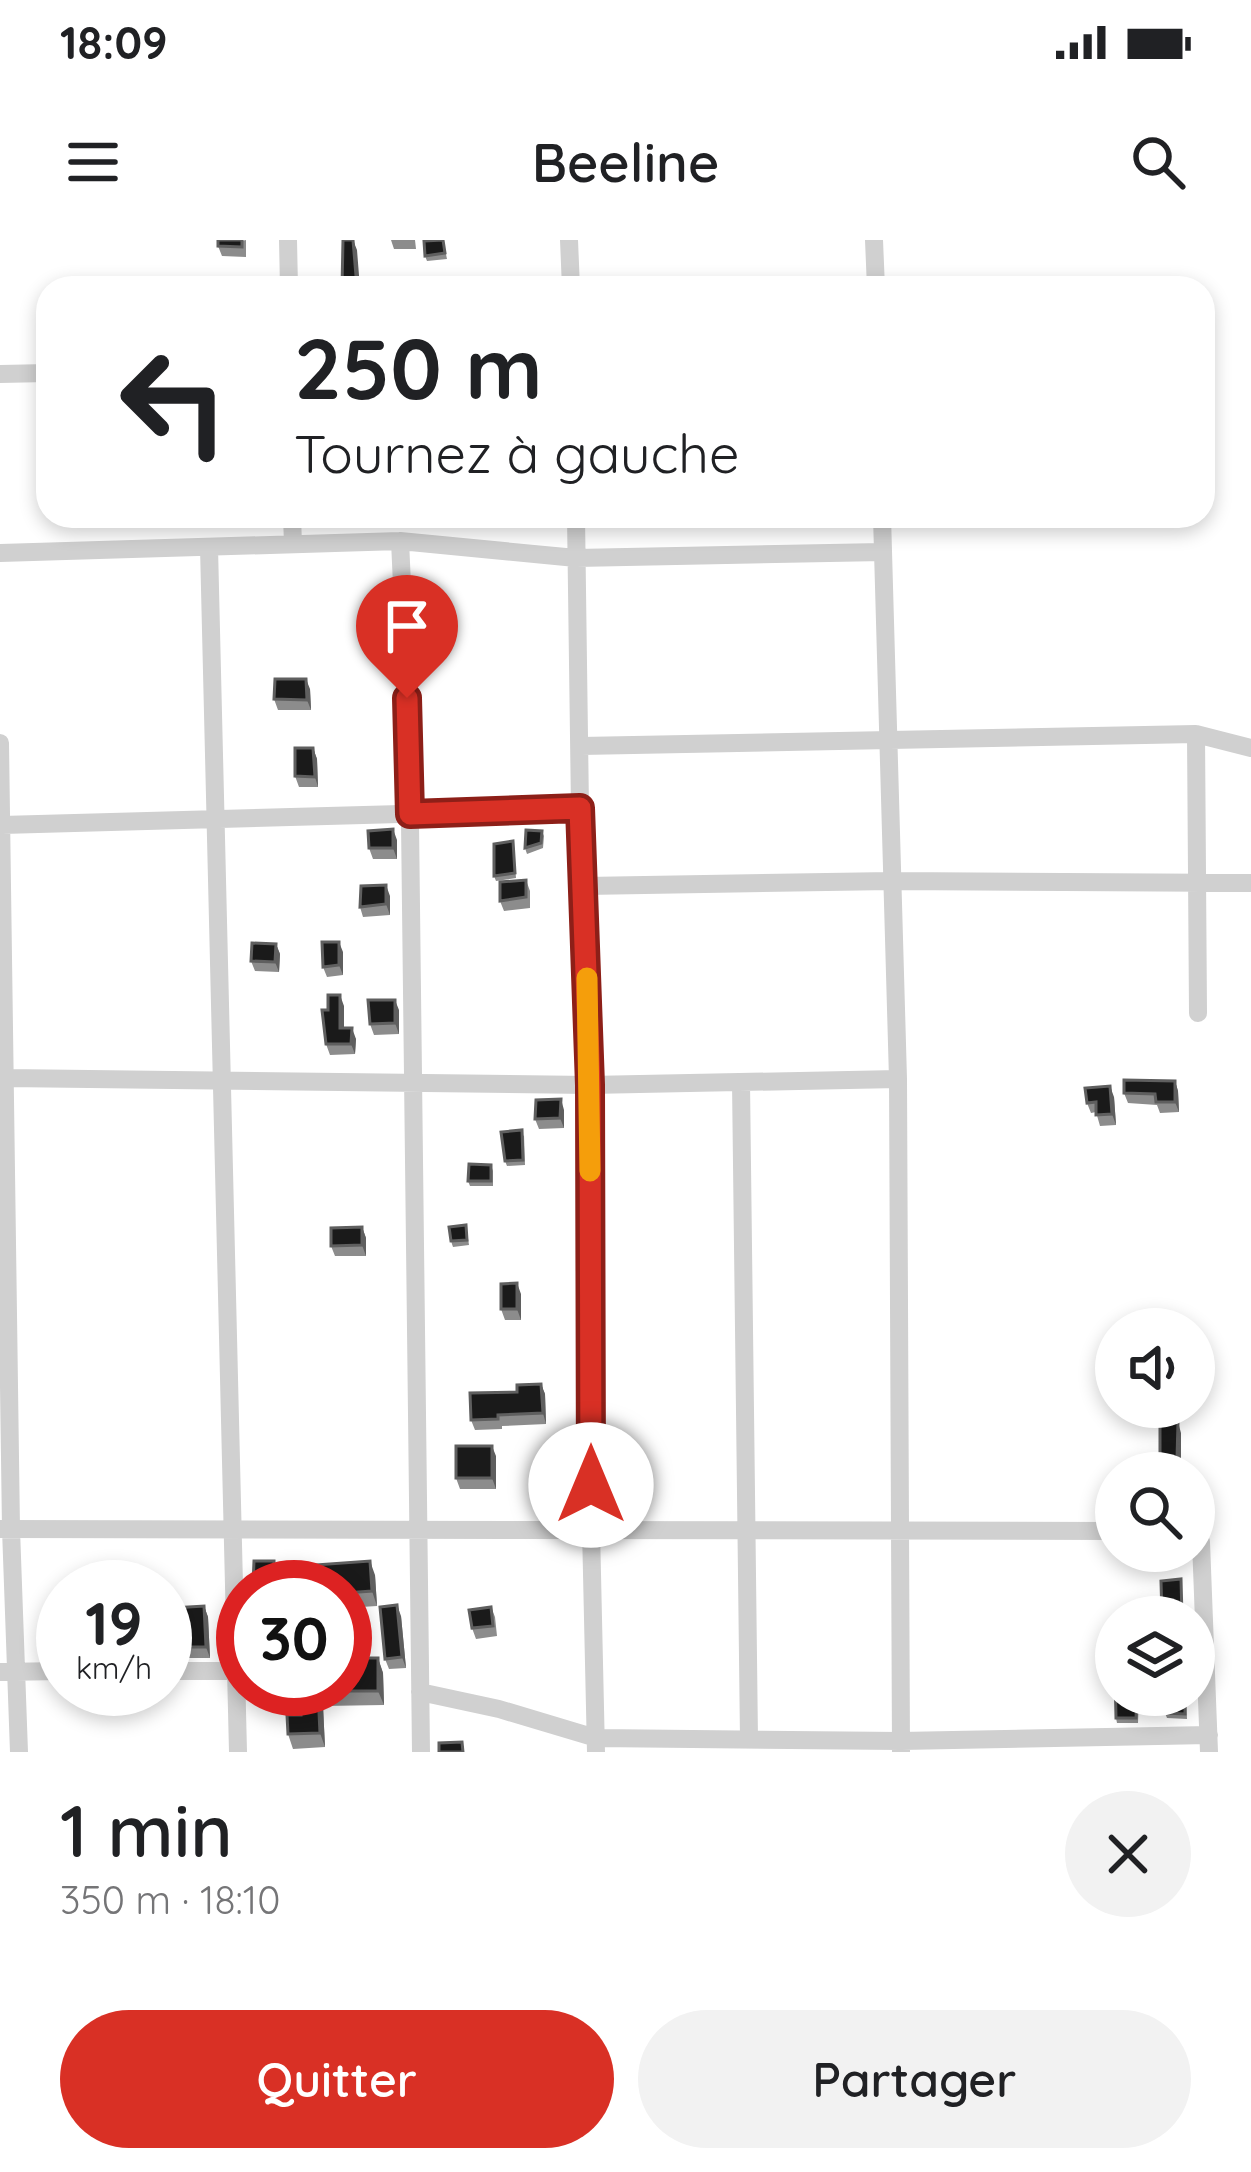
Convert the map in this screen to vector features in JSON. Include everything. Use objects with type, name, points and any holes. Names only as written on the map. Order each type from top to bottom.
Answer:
[{"type":"street","points":[[288,240],[289,276]]},
{"type":"street","points":[[569,240],[570,276]]},
{"type":"street","points":[[874,240],[876,276]]},
{"type":"street","points":[[0,374],[36,374]]},
{"type":"street","points":[[292,528],[293,544]]},
{"type":"street","points":[[576,528],[590,1085],[596,1745]]},
{"type":"street","points":[[883,528],[898,1079],[901,1746]]},
{"type":"street","points":[[400,541],[410,814],[421,1752]]},
{"type":"street","points":[[0,553],[400,541],[576,558],[883,552]]},
{"type":"street","points":[[209,547],[235,1560]]},
{"type":"street","points":[[581,746],[1196,734],[1251,748]]},
{"type":"street","points":[[1196,734],[1198,1012]]},
{"type":"street","points":[[0,743],[8,1671],[19,1752]]},
{"type":"street","points":[[2,825],[580,808]]},
{"type":"street","points":[[585,886],[891,881],[1251,883]]},
{"type":"street","points":[[6,1078],[590,1085],[898,1079]]},
{"type":"street","points":[[741,1082],[749,1739]]},
{"type":"street","points":[[6,1529],[1095,1531]]},
{"type":"street","points":[[420,1692],[499,1709],[596,1745],[749,1739],[901,1746],[1209,1743],[1202,1572]]},
{"type":"street","points":[[238,1716],[238,1752]]},
{"type":"building","points":[[218,240],[242,240],[242,247],[218,246]]},
{"type":"building","points":[[343,240],[353,240],[356,276],[342,276]]},
{"type":"building","points":[[443,240],[445,253],[425,256],[424,241]]},
{"type":"building","points":[[275,679],[306,679],[307,700],[274,699]]},
{"type":"building","points":[[295,748],[313,748],[315,777],[295,776]]},
{"type":"building","points":[[393,829],[393,848],[369,848],[368,831]]},
{"type":"building","points":[[526,830],[542,831],[541,843],[525,848]]},
{"type":"building","points":[[513,841],[515,873],[494,876],[494,844]]},
{"type":"building","points":[[526,880],[526,897],[500,901],[500,882]]},
{"type":"building","points":[[386,885],[386,904],[360,907],[361,886]]},
{"type":"building","points":[[322,942],[339,942],[339,965],[323,967]]},
{"type":"building","points":[[252,943],[276,944],[275,962],[251,961]]},
{"type":"building","points":[[328,995],[340,995],[340,1028],[352,1028],[351,1044],[326,1044],[322,1010],[328,1010]]},
{"type":"building","points":[[368,1000],[395,1000],[395,1023],[370,1024]]},
{"type":"building","points":[[1124,1080],[1175,1081],[1175,1102],[1156,1102],[1155,1094],[1124,1093]]},
{"type":"building","points":[[1110,1086],[1112,1114],[1096,1115],[1096,1102],[1087,1103],[1085,1088]]},
{"type":"building","points":[[561,1099],[560,1118],[535,1119],[536,1100]]},
{"type":"building","points":[[522,1130],[523,1160],[505,1161],[501,1132]]},
{"type":"building","points":[[469,1164],[491,1165],[491,1181],[468,1181]]},
{"type":"building","points":[[466,1225],[467,1240],[451,1241],[449,1227]]},
{"type":"building","points":[[362,1227],[362,1245],[331,1246],[331,1228]]},
{"type":"building","points":[[517,1283],[517,1309],[501,1309],[501,1284]]},
{"type":"building","points":[[541,1384],[543,1413],[471,1420],[470,1393],[517,1392],[517,1385]]},
{"type":"building","points":[[1160,1428],[1178,1428],[1177,1452],[1160,1452]]},
{"type":"building","points":[[456,1446],[492,1446],[492,1478],[456,1478]]},
{"type":"building","points":[[1181,1579],[1181,1596],[1161,1596],[1161,1581]]},
{"type":"building","points":[[397,1605],[402,1657],[385,1659],[380,1607]]},
{"type":"building","points":[[204,1606],[206,1647],[192,1647],[192,1607]]},
{"type":"building","points":[[491,1607],[493,1626],[472,1628],[469,1610]]},
{"type":"building","points":[[372,1658],[378,1658],[378,1691],[372,1691]]},
{"type":"building","points":[[287,1716],[319,1716],[320,1733],[288,1734]]},
{"type":"building","points":[[462,1742],[463,1752],[439,1752],[439,1743]]},
{"type":"slow traffic","points":[[587,978],[590,1171]]},
{"type":"route","points":[[407,698],[410,814],[580,808],[590,1085],[591,1485]]}]
